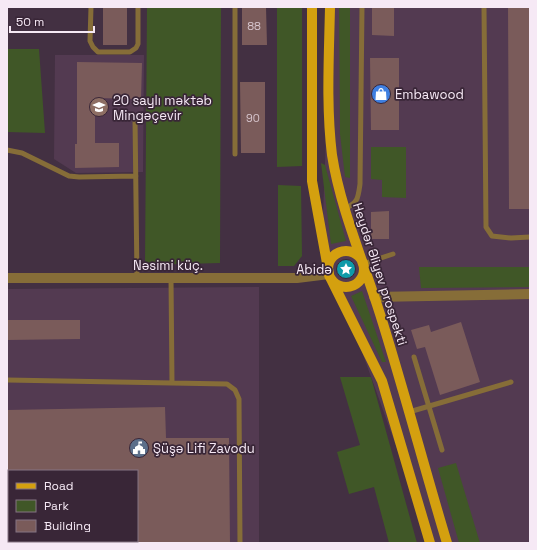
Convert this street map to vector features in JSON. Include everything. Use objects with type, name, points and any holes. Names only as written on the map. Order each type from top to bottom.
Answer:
[{"type":"main road","points":[[312,7],[312,181],[330,276],[382,381],[430,543]]},
{"type":"main road","name":"Heydər Əliyev prospekti","points":[[330,7],[329,122],[335,168],[345,209],[374,297],[447,543]]},
{"type":"main road","points":[[344,251],[356,254],[363,264],[364,269],[361,280],[351,286],[340,286],[330,276],[330,262],[338,253],[344,251]]},
{"type":"street","name":"Nəsimi küç.","points":[[7,278],[297,278],[330,276]]},
{"type":"street","points":[[374,297],[530,294]]},
{"type":"lane","points":[[90,7],[90,41],[93,48],[98,52],[130,52],[136,48],[138,44],[138,7]]},
{"type":"lane","points":[[235,7],[235,154]]},
{"type":"lane","points":[[345,209],[355,203],[359,197],[362,7]]},
{"type":"lane","points":[[484,7],[486,227],[492,236],[530,238]]},
{"type":"lane","points":[[135,119],[137,278]]},
{"type":"lane","points":[[7,150],[22,152],[69,176],[136,176]]},
{"type":"lane","points":[[363,264],[393,254]]},
{"type":"lane","points":[[171,278],[172,383]]},
{"type":"lane","points":[[414,358],[442,450]]},
{"type":"lane","points":[[7,380],[227,384],[235,390],[239,399],[240,543]]},
{"type":"lane","points":[[409,412],[511,382]]},
{"type":"shaded area","points":[[331,7],[530,7],[530,543],[431,543],[322,241]]},
{"type":"shaded area","name":"20 saylı məktəb Mingəçevir","points":[[55,55],[144,55],[143,172],[76,173],[54,159]]},
{"type":"shaded area","name":"Şüşə Lifi Zavodu","points":[[259,287],[259,543],[7,543],[7,289]]},
{"type":"green space","points":[[147,7],[221,7],[220,263],[145,265]]},
{"type":"green space","points":[[277,7],[302,7],[302,166],[277,167]]},
{"type":"green space","points":[[339,7],[350,7],[350,178],[345,177],[340,134]]},
{"type":"green space","points":[[7,49],[39,49],[45,133],[7,132]]},
{"type":"green space","points":[[371,147],[406,147],[406,198],[382,197],[382,180],[371,179]]},
{"type":"green space","points":[[321,163],[325,165],[346,241],[331,244]]},
{"type":"green space","points":[[278,185],[301,186],[302,256],[294,266],[278,266]]},
{"type":"green space","points":[[346,261],[352,263],[354,269],[352,275],[346,277],[340,275],[338,269],[340,263]]},
{"type":"green space","points":[[419,267],[530,267],[530,287],[421,288]]},
{"type":"green space","points":[[362,291],[386,362],[382,362],[351,296]]},
{"type":"green space","points":[[340,377],[371,377],[417,543],[389,543],[374,487],[349,494],[337,452],[360,445]]},
{"type":"green space","points":[[456,463],[480,543],[459,543],[438,468]]},
{"type":"building","points":[[103,7],[127,7],[127,45],[103,45]]},
{"type":"building","points":[[242,7],[266,7],[267,45],[242,45]]},
{"type":"building","points":[[372,7],[394,7],[394,36],[372,35]]},
{"type":"building","points":[[508,7],[530,7],[530,209],[509,209]]},
{"type":"building","points":[[370,58],[399,58],[399,130],[371,130]]},
{"type":"building","points":[[77,62],[142,63],[141,99],[95,98],[95,143],[119,143],[119,167],[75,168],[75,144],[77,144]]},
{"type":"building","points":[[240,82],[265,82],[265,153],[241,153]]},
{"type":"building","points":[[389,211],[389,239],[371,239],[371,212]]},
{"type":"building","points":[[7,320],[80,320],[80,339],[7,340]]},
{"type":"building","points":[[461,322],[480,382],[440,395],[425,347],[417,349],[411,330],[429,325],[431,332]]},
{"type":"building","points":[[165,407],[166,438],[229,438],[230,543],[137,543],[138,470],[7,471],[7,410]]},
{"type":"place","name":"Embawood","points":[[381,94]]},
{"type":"place","name":"20 saylı məktəb Mingəçevir","points":[[99,107]]},
{"type":"place","name":"Abidə","points":[[346,269]]},
{"type":"place","name":"Şüşə Lifi Zavodu","points":[[139,448]]}]
